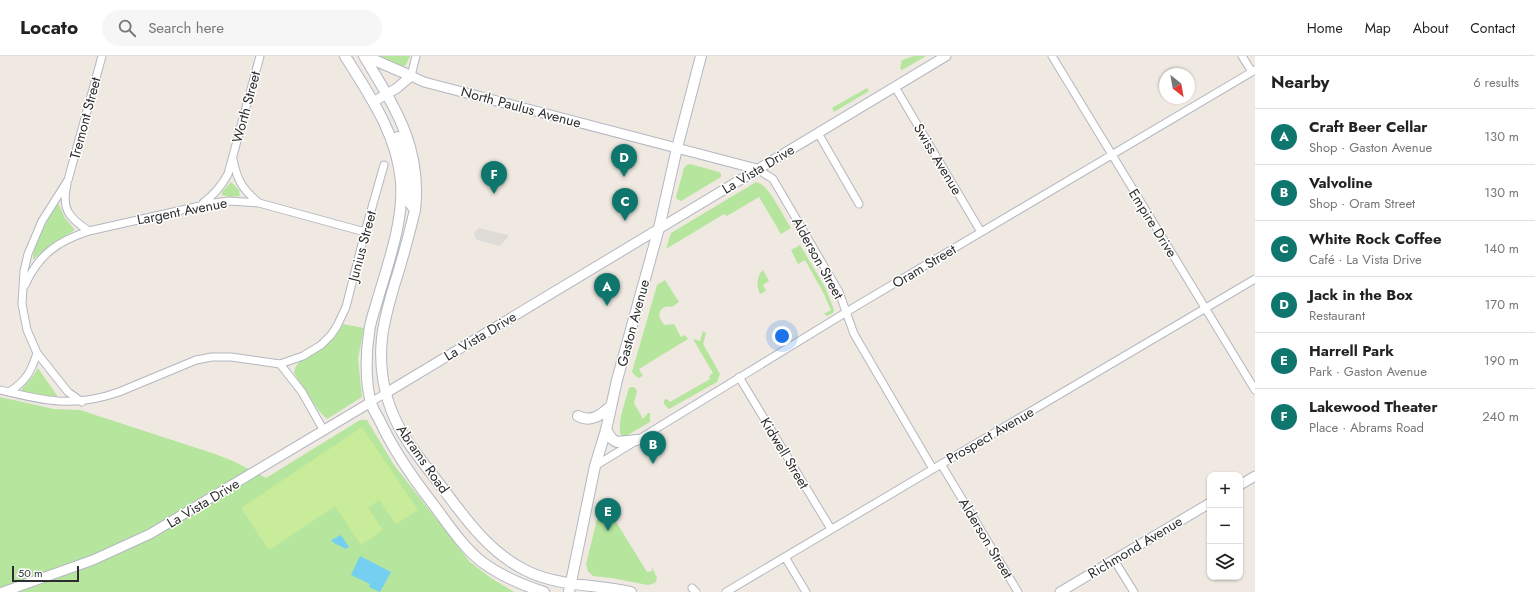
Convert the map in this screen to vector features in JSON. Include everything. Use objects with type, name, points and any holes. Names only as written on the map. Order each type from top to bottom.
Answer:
[{"type":"main road","name":"Abrams Road","points":[[345,56],[388,128],[395,145],[400,172],[401,200],[396,231],[369,331],[367,364],[370,402],[399,458],[442,516],[472,553],[502,575],[532,589],[544,592]]},
{"type":"main road","name":"Abrams Road","points":[[364,56],[387,94],[403,125],[416,174],[415,210],[385,318],[381,353],[386,392],[396,421],[407,440],[456,506],[487,543],[511,562],[541,577],[570,588],[631,592]]},
{"type":"main road","points":[[364,56],[411,76]]},
{"type":"main road","name":"Gaston Avenue","points":[[570,588],[595,466],[606,430],[611,406],[659,228],[677,148],[701,56]]},
{"type":"main road","points":[[388,128],[398,136],[406,159],[409,199],[410,204],[415,210]]},
{"type":"main road","points":[[578,416],[586,419],[595,418],[611,406]]},
{"type":"main road","points":[[606,430],[612,439],[618,442],[637,440]]},
{"type":"main road","points":[[442,516],[456,506]]},
{"type":"street","name":"Tremont Street","points":[[89,231],[69,215],[65,206],[64,196],[102,56]]},
{"type":"street","name":"Worth Street","points":[[201,205],[223,184],[233,159],[260,56]]},
{"type":"street","points":[[373,102],[397,88],[411,76],[416,56]]},
{"type":"street","name":"La Vista Drive","points":[[3,592],[93,560],[150,534],[324,431],[386,392],[946,56]]},
{"type":"street","name":"Empire Drive","points":[[1052,56],[1255,390]]},
{"type":"street","points":[[1242,56],[1253,71]]},
{"type":"street","name":"Oram Street","points":[[595,466],[847,312],[1253,71]]},
{"type":"street","name":"North Paulus Avenue","points":[[411,76],[424,82],[677,148]]},
{"type":"street","name":"Swiss Avenue","points":[[895,86],[981,232]]},
{"type":"street","points":[[818,133],[859,204]]},
{"type":"street","name":"Alderson Street","points":[[677,148],[757,169],[773,179],[839,292],[854,334],[933,469]]},
{"type":"street","name":"Worth Street","points":[[233,159],[237,178],[243,187],[259,203]]},
{"type":"street","name":"Junius Street","points":[[280,364],[303,356],[314,350],[331,335],[338,326],[346,307],[384,165]]},
{"type":"street","name":"Tremont Street","points":[[68,180],[42,221],[33,241],[24,270],[22,304],[27,330],[37,353],[68,392],[82,402]]},
{"type":"street","name":"Largent Avenue","points":[[23,290],[31,271],[38,262],[47,252],[61,242],[89,231],[201,205],[229,201],[259,203],[365,232]]},
{"type":"street","name":"Prospect Avenue","points":[[726,592],[1255,279]]},
{"type":"street","points":[[9,392],[18,386],[29,375],[37,353]]},
{"type":"street","points":[[0,390],[52,402],[82,402],[119,392],[196,360],[212,357],[231,357],[280,364],[302,392],[324,431]]},
{"type":"street","name":"Kidwell Street","points":[[739,377],[831,529]]},
{"type":"street","name":"Alderson Street","points":[[941,464],[1018,592]]},
{"type":"street","points":[[1243,483],[1255,476]]},
{"type":"street","name":"Richmond Avenue","points":[[1060,592],[1207,505]]},
{"type":"street","points":[[785,556],[806,592]]},
{"type":"street","points":[[1114,560],[1134,592]]},
{"type":"green space","points":[[375,56],[410,56],[406,65],[402,67]]},
{"type":"green space","points":[[914,56],[926,56],[902,70],[900,69],[902,60]]},
{"type":"green space","points":[[867,88],[869,91],[834,112],[832,108]]},
{"type":"green space","points":[[690,164],[719,172],[721,177],[681,201],[676,197],[684,168]]},
{"type":"green space","points":[[231,182],[239,190],[240,196],[230,197],[222,195],[222,192]]},
{"type":"green space","points":[[756,182],[766,188],[771,194],[791,228],[781,234],[759,197],[727,216],[724,214],[666,249],[671,233]]},
{"type":"green space","points":[[58,203],[65,218],[75,230],[51,244],[33,260],[39,238]]},
{"type":"green space","points":[[800,245],[825,287],[834,310],[833,313],[827,316],[824,314],[831,310],[823,292],[805,260],[798,264],[791,250]]},
{"type":"green space","points":[[763,270],[769,281],[763,285],[766,291],[760,294],[758,281],[759,275]]},
{"type":"green space","points":[[665,280],[679,302],[672,307],[664,307],[661,309],[659,315],[660,318],[665,325],[674,324],[681,337],[685,335],[688,339],[639,369],[643,376],[638,378],[632,372],[657,285]]},
{"type":"green space","points":[[343,324],[364,328],[358,359],[362,397],[327,419],[319,411],[294,373],[299,362],[331,339]]},
{"type":"green space","points":[[703,331],[706,333],[703,344],[720,374],[717,382],[669,409],[664,404],[664,400],[667,399],[670,402],[710,379],[709,376],[713,373],[693,339],[700,341]]},
{"type":"green space","points":[[38,368],[58,397],[57,399],[23,392],[21,390]]},
{"type":"green space","points":[[634,387],[637,391],[634,403],[643,419],[648,413],[650,413],[650,422],[622,437],[620,433],[620,420],[629,388]]},
{"type":"green space","points":[[0,397],[54,409],[80,410],[215,454],[233,461],[266,478],[360,420],[367,420],[394,465],[470,562],[491,578],[514,592],[0,592]]},
{"type":"green space","points":[[362,427],[418,510],[396,524],[379,500],[368,508],[383,530],[361,545],[335,506],[269,550],[241,508]]},
{"type":"green space","points":[[602,499],[647,572],[652,571],[652,567],[657,578],[655,583],[648,585],[593,576],[588,571],[586,564]]},
{"type":"shaded area","points":[[479,228],[508,235],[508,237],[500,246],[477,240],[474,233]]},
{"type":"water","points":[[341,535],[349,547],[346,549],[331,540]]},
{"type":"water","points":[[360,556],[391,572],[380,592],[369,587],[370,584],[351,575]]},
{"type":"place","name":"Jack in the Box","points":[[624,177]]},
{"type":"place","name":"Lakewood Theater","points":[[494,194]]},
{"type":"place","name":"White Rock Coffee","points":[[625,221]]},
{"type":"place","name":"Craft Beer Cellar","points":[[607,306]]},
{"type":"place","name":"Valvoline","points":[[653,464]]},
{"type":"place","name":"Harrell Park","points":[[608,531]]}]
